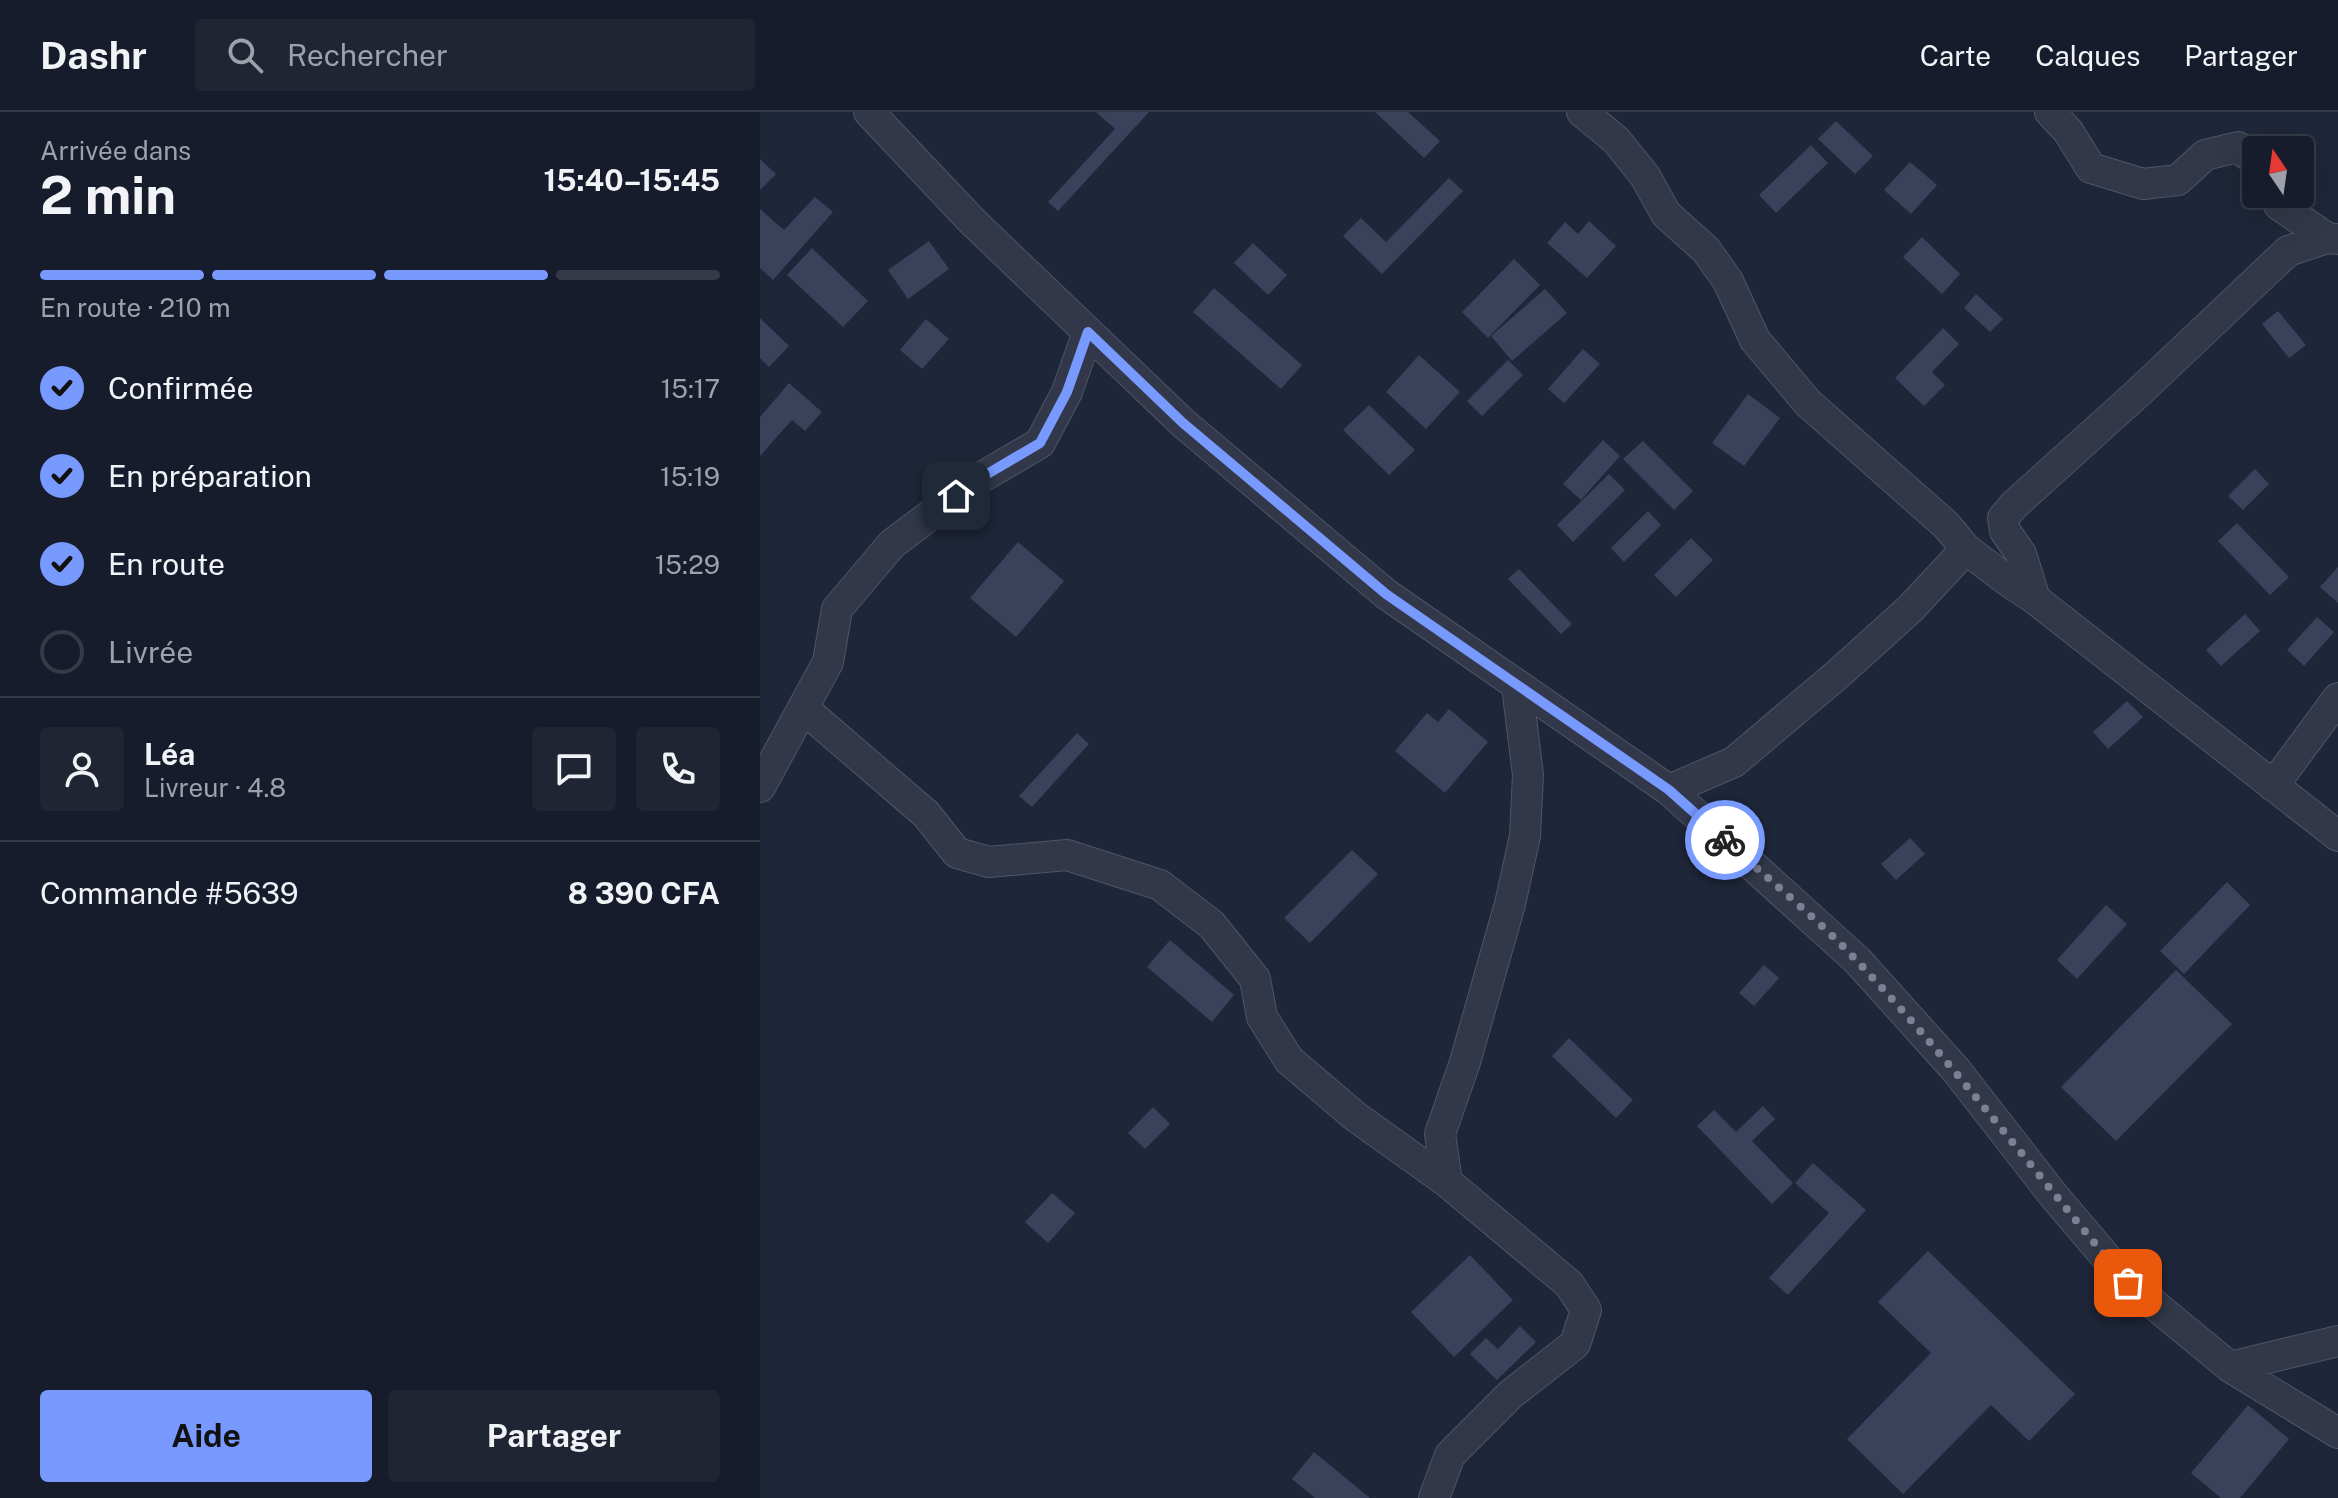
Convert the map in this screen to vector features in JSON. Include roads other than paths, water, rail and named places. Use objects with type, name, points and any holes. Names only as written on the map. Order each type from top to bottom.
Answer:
[{"type":"street","points":[[869,112],[972,221],[1183,423],[1386,594],[1669,790],[1857,960],[1956,1070],[2054,1196],[2128,1283],[2230,1367],[2338,1433]]},
{"type":"street","points":[[1582,112],[1616,140],[1645,176],[1666,214],[1706,250],[1728,281],[1755,340],[1808,403],[1946,525],[1966,549],[2035,599],[2338,836]]},
{"type":"street","points":[[2050,112],[2068,131],[2091,168],[2143,184],[2178,180],[2205,155],[2238,147],[2242,150]]},
{"type":"street","points":[[2284,208],[2332,238]]},
{"type":"street","points":[[2035,599],[2021,554],[2005,531],[2003,518],[2288,251],[2332,238]]},
{"type":"street","points":[[760,787],[828,662],[837,609],[892,544],[977,480],[1040,443],[1067,392],[1088,332]]},
{"type":"street","points":[[1669,790],[1734,762],[1910,609],[1966,549]]},
{"type":"street","points":[[1447,1182],[1440,1134],[1465,1062],[1510,904],[1525,836],[1528,775],[1517,686]]},
{"type":"street","points":[[2273,786],[2338,698]]},
{"type":"street","points":[[804,709],[926,814],[957,853],[989,862],[1067,855],[1160,885],[1212,925],[1255,979],[1262,1017],[1289,1060],[1356,1117],[1447,1182],[1569,1284],[1586,1310],[1575,1344],[1511,1394],[1450,1455],[1434,1498]]},
{"type":"street","points":[[2230,1367],[2338,1341]]}]
